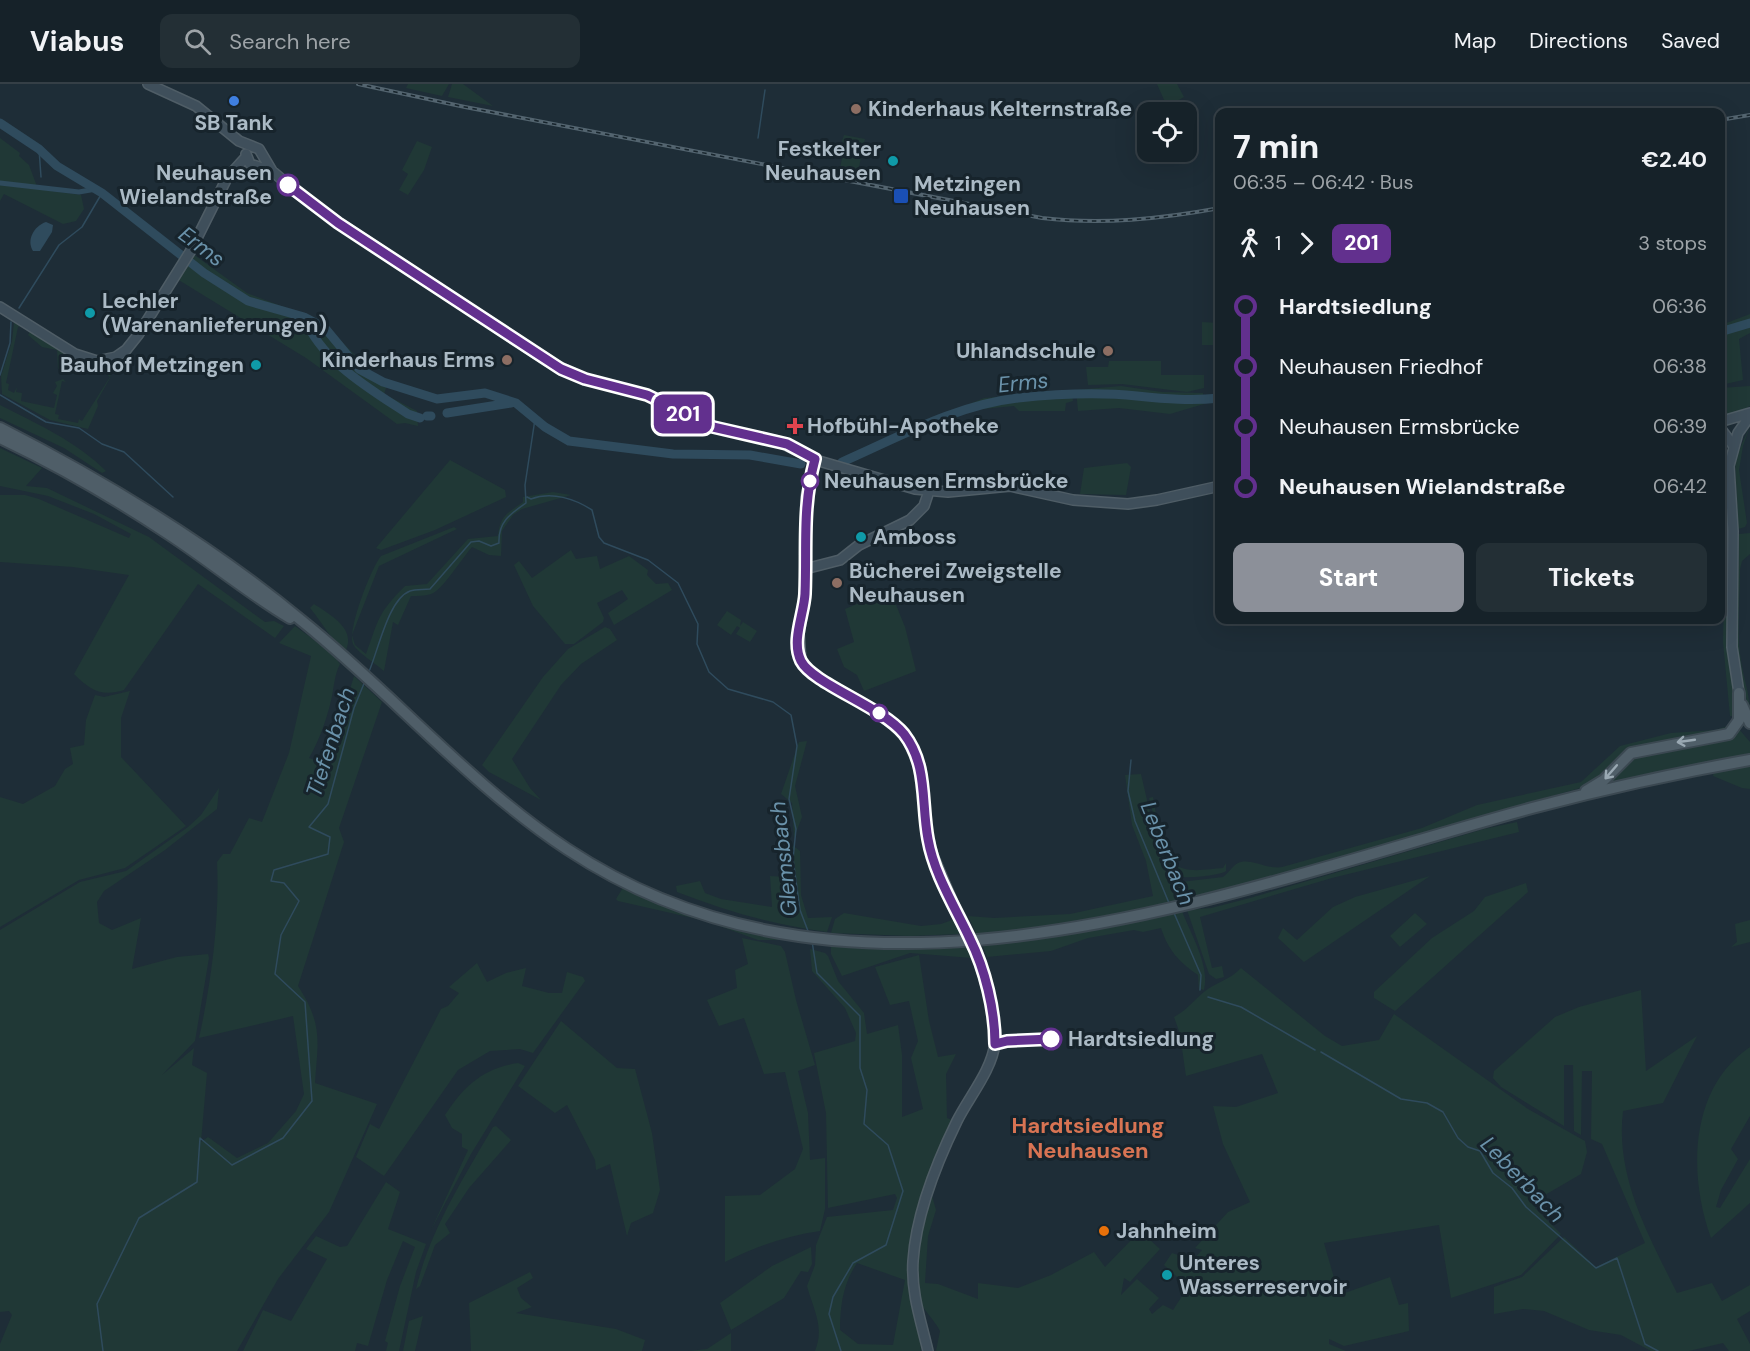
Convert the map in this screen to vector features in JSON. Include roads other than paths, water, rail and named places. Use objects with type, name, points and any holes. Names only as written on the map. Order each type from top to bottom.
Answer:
[{"type":"main road","points":[[0,428],[83,472],[175,529],[282,605],[522,817],[596,867],[682,906],[759,928],[845,940],[919,942],[999,937],[1070,929],[1198,903],[1576,797],[1748,760]]},
{"type":"main road","points":[[0,438],[92,487],[170,535],[263,602],[327,643]]},
{"type":"main road","points":[[0,445],[19,447]]},
{"type":"main road","points":[[1576,797],[1604,780],[1631,753],[1729,734],[1739,720],[1738,693]]},
{"type":"main road","points":[[1738,693],[1750,723]]},
{"type":"street","points":[[148,84],[196,106],[239,141],[253,158],[338,223],[551,363],[585,379],[647,395],[713,427],[777,441],[815,459],[903,486],[929,491],[948,492],[1010,486],[1073,500],[1128,504],[1215,487]]},
{"type":"street","points":[[0,307],[75,354],[92,360],[109,359],[131,344],[190,252],[227,178],[234,170],[253,158]]},
{"type":"street","points":[[1725,422],[1750,415]]},
{"type":"street","points":[[1738,693],[1732,647],[1733,532],[1729,479],[1733,444],[1739,430],[1750,415]]},
{"type":"street","points":[[1725,424],[1739,430]]},
{"type":"street","points":[[1725,429],[1733,444]]},
{"type":"street","points":[[815,459],[806,497],[805,597],[799,633],[801,662],[811,673],[865,703],[903,733],[918,761],[923,784],[928,841],[976,953],[986,983],[995,1044],[991,1060],[956,1124],[936,1173],[918,1232],[913,1284],[927,1351]]},
{"type":"street","points":[[805,569],[840,560],[859,545],[910,520],[924,506],[929,491]]},
{"type":"water","points":[[46,222],[53,225],[52,232],[40,251],[33,251],[30,242],[32,234]]},
{"type":"waterway","points":[[758,138],[765,90]]},
{"type":"waterway","name":"Erms","points":[[0,123],[39,149],[57,166],[102,193],[204,273],[248,301],[304,317],[325,328],[359,369],[383,382],[437,399],[485,393],[516,403],[545,427],[569,441],[673,454],[750,455],[801,464]]},
{"type":"waterway","points":[[39,149],[41,177]]},
{"type":"waterway","points":[[0,183],[79,192],[96,189]]},
{"type":"waterway","points":[[19,308],[59,245],[82,227],[102,193]]},
{"type":"waterway","name":"Erms","points":[[304,317],[322,347],[348,373],[408,414],[420,418]]},
{"type":"waterway","points":[[0,375],[10,343],[11,322]]},
{"type":"waterway","name":"Erms","points":[[1725,330],[1750,323]]},
{"type":"waterway","name":"Erms","points":[[842,462],[928,423],[972,407],[1018,398],[1108,394],[1178,399],[1215,398]]},
{"type":"waterway","points":[[0,395],[46,422],[79,428],[102,444],[124,452],[173,497]]},
{"type":"waterway","name":"Erms","points":[[447,413],[511,403]]},
{"type":"waterway","name":"Tiefenbach","points":[[368,674],[390,615],[402,596],[412,590],[430,589],[471,542],[479,541],[491,546],[499,543],[501,529],[506,519],[526,503],[525,485],[535,419]]},
{"type":"waterway","name":"Glemsbach","points":[[527,497],[531,499],[547,496],[563,497],[592,510],[599,537],[604,543],[648,560],[678,583],[698,624],[697,644],[709,672],[728,689],[773,702],[791,715],[797,746],[789,799],[796,829],[793,859],[800,910],[808,931]]},
{"type":"waterway","name":"Tiefenbach","points":[[103,1351],[97,1304],[139,1218],[197,1182],[200,1138],[232,1165],[283,1138],[312,1101],[305,1002],[275,974],[281,935],[299,901],[284,883],[271,881],[274,870],[328,854],[330,837],[309,827],[328,804],[354,708],[365,681]]},
{"type":"waterway","name":"Leberbach","points":[[1131,760],[1128,791],[1135,821],[1169,903]]},
{"type":"waterway","name":"Leberbach","points":[[1174,913],[1201,975],[1200,990]]},
{"type":"waterway","name":"Glemsbach","points":[[812,941],[817,973],[860,1016],[860,1068],[867,1090],[864,1124],[888,1145],[903,1191],[886,1245],[853,1263],[833,1297],[829,1314],[841,1351]]},
{"type":"waterway","name":"Leberbach","points":[[1208,997],[1241,1007],[1315,1050]]},
{"type":"waterway","name":"Leberbach","points":[[1321,1052],[1401,1099],[1427,1103],[1443,1112],[1458,1138],[1468,1147],[1480,1151],[1493,1173],[1512,1188],[1526,1207],[1596,1268],[1617,1258],[1645,1344],[1658,1351]]},
{"type":"railway","points":[[358,84],[465,107],[1042,218],[1087,221],[1131,220],[1215,209]]},
{"type":"railway","points":[[1725,119],[1750,115]]},
{"type":"place","name":"SB Tank","points":[[234,101]]},
{"type":"place","name":"Kinderhaus Kelternstraße","points":[[856,109]]},
{"type":"place","name":"Festkelter Neuhausen","points":[[893,161]]},
{"type":"place","name":"Neuhausen Wielandstraße","points":[[288,185]]},
{"type":"place","name":"Metzingen Neuhausen","points":[[901,196]]},
{"type":"place","name":"Lechler (Warenanlieferungen)","points":[[90,313]]},
{"type":"place","name":"Uhlandschule","points":[[1108,351]]},
{"type":"place","name":"Kinderhaus Erms","points":[[507,360]]},
{"type":"place","name":"Bauhof Metzingen","points":[[256,365]]},
{"type":"place","name":"Hofbühl-Apotheke","points":[[795,426]]},
{"type":"place","name":"Neuhausen Ermsbrücke","points":[[810,481]]},
{"type":"place","name":"Amboss","points":[[861,537]]},
{"type":"place","name":"Bücherei Zweigstelle Neuhausen","points":[[837,583]]},
{"type":"place","name":"Hardtsiedlung","points":[[1051,1039]]},
{"type":"place","name":"Jahnheim","points":[[1104,1231]]},
{"type":"place","name":"Unteres Wasserreservoir","points":[[1167,1275]]},
{"type":"district","name":"Hardtsiedlung Neuhausen","points":[[1088,1138]]}]
